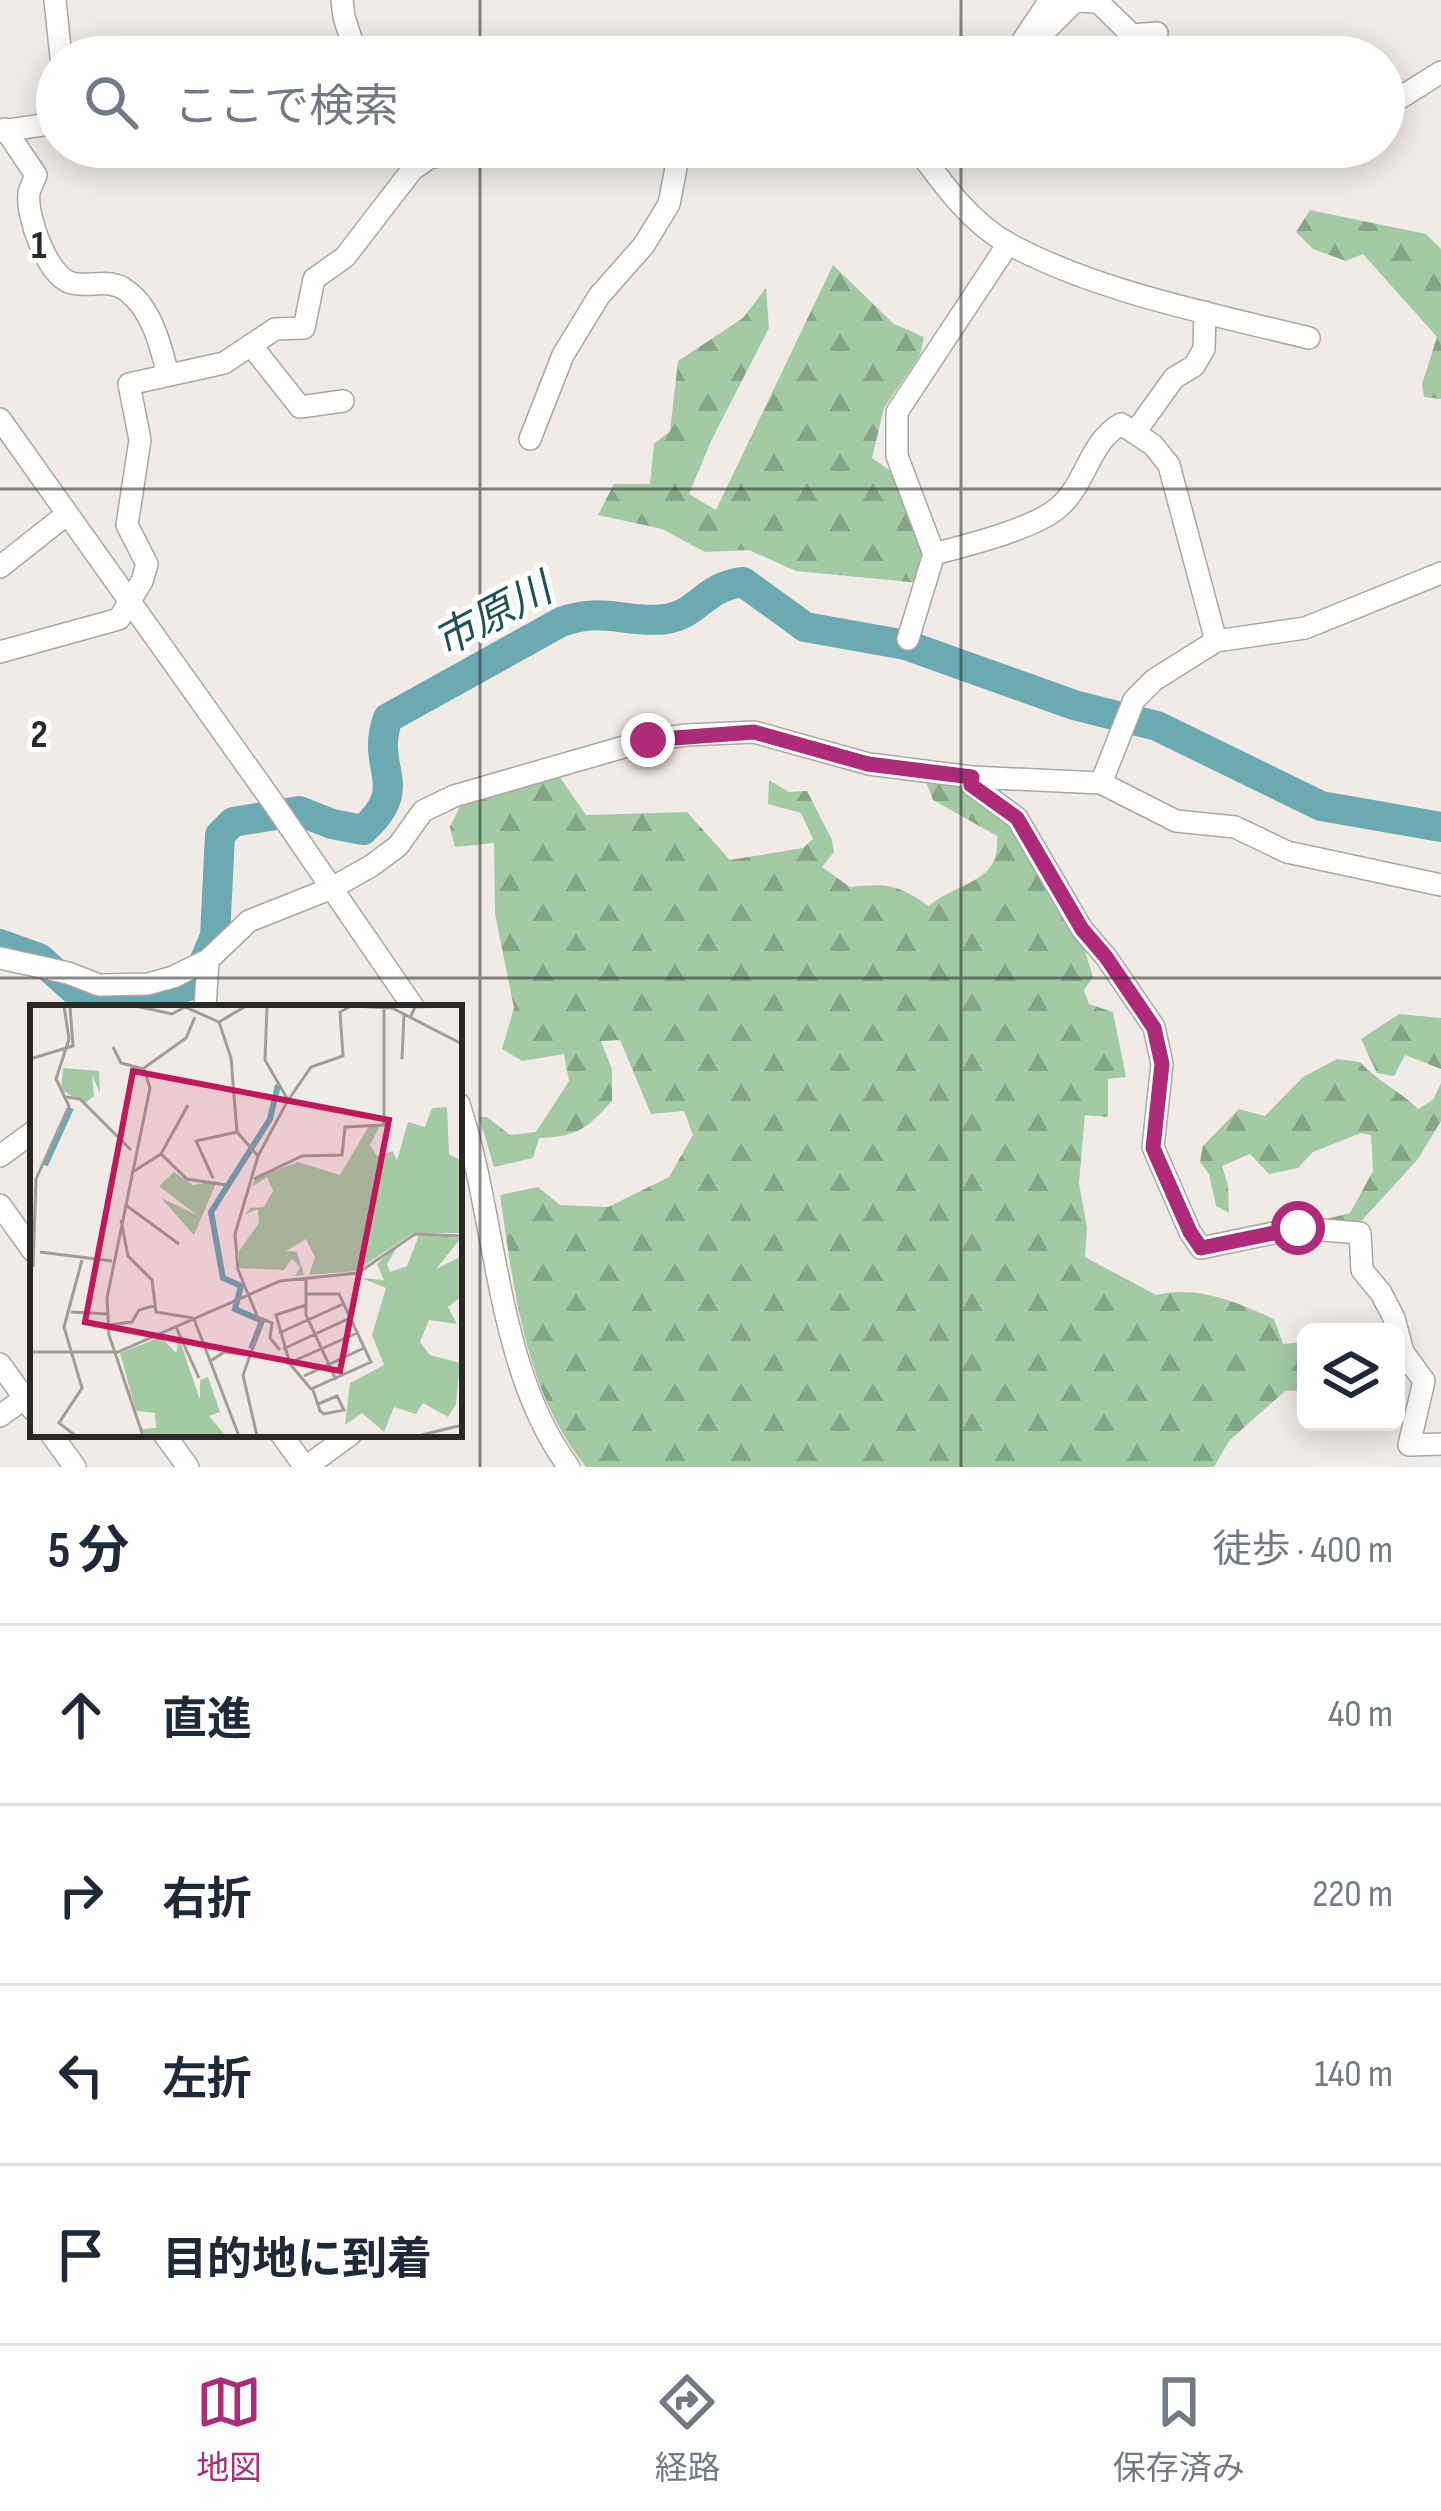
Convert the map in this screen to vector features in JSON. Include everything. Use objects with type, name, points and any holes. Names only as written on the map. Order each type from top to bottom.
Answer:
[{"type":"street","points":[[55,0],[59,36]]},
{"type":"street","points":[[343,0],[350,36]]},
{"type":"street","points":[[1027,36],[1050,0]]},
{"type":"street","points":[[1031,31],[1047,29],[1075,1],[1098,2],[1132,35],[1157,32]]},
{"type":"street","points":[[1405,95],[1441,72]]},
{"type":"street","points":[[36,125],[3,130],[36,175],[28,196],[49,264],[60,278],[76,285],[101,281],[126,290],[160,342],[168,375]]},
{"type":"street","points":[[0,652],[119,619],[130,603],[147,564],[127,525],[140,440],[129,384],[224,363],[275,329],[304,328],[314,279],[346,257],[415,168]]},
{"type":"street","points":[[530,439],[575,335],[669,204],[676,168]]},
{"type":"street","points":[[931,168],[952,198],[1008,244],[1084,275],[1309,338]]},
{"type":"street","points":[[908,638],[934,554],[897,456],[897,412],[1008,244]]},
{"type":"street","points":[[1136,430],[1174,378],[1194,366],[1204,349],[1205,312]]},
{"type":"street","points":[[251,345],[300,407],[343,401]]},
{"type":"street","points":[[0,419],[412,1005]]},
{"type":"street","points":[[934,554],[1002,535],[1060,507],[1107,432],[1121,424],[1136,430],[1169,465],[1216,641]]},
{"type":"street","points":[[0,567],[67,514]]},
{"type":"street","points":[[1101,783],[1134,700],[1154,680],[1216,641],[1305,628],[1441,573]]},
{"type":"street","points":[[0,958],[112,985],[148,984],[173,977],[208,960],[249,921],[332,888],[398,846],[423,812],[454,796],[648,740],[754,732],[868,764],[972,777],[1101,783],[1176,821],[1235,827],[1287,852],[1441,884]]},
{"type":"street","points":[[972,777],[971,785],[1017,818],[1082,929],[1154,1028],[1162,1064],[1153,1148],[1201,1248],[1298,1228],[1360,1233],[1362,1270],[1381,1293],[1403,1352],[1424,1381],[1409,1445],[1441,1444]]},
{"type":"street","points":[[205,1005],[208,960]]},
{"type":"street","points":[[462,1125],[470,1182],[531,1402],[568,1467]]},
{"type":"street","points":[[0,1156],[30,1134]]},
{"type":"street","points":[[0,1172],[30,1150]]},
{"type":"street","points":[[0,1205],[30,1247]]},
{"type":"street","points":[[0,1364],[30,1400],[0,1416]]},
{"type":"street","points":[[53,1437],[75,1467]]},
{"type":"street","points":[[166,1437],[188,1467]]},
{"type":"street","points":[[283,1437],[305,1467],[347,1437]]},
{"type":"green space","points":[[1310,210],[1426,234],[1441,249],[1441,399],[1424,397],[1422,384],[1437,337],[1363,254],[1346,261],[1313,249],[1296,232]]},
{"type":"green space","points":[[833,265],[894,324],[924,337],[920,355],[884,408],[872,458],[898,476],[928,549],[920,583],[796,571],[749,550],[705,552],[662,529],[598,515],[614,484],[650,484],[654,444],[670,431],[678,361],[743,318],[766,288],[769,328],[689,494],[716,510]]},
{"type":"green space","points":[[559,776],[586,815],[687,812],[730,860],[803,848],[813,839],[801,813],[768,804],[769,780],[789,792],[807,791],[832,840],[834,852],[822,867],[850,887],[892,887],[929,906],[985,872],[996,852],[997,836],[933,800],[925,779],[980,791],[1010,821],[1080,934],[1093,977],[1084,990],[1089,1004],[1113,1012],[1126,1077],[1108,1079],[1108,1117],[1085,1115],[1079,1183],[1087,1228],[1085,1257],[1156,1295],[1202,1294],[1274,1319],[1283,1344],[1297,1343],[1297,1390],[1285,1391],[1229,1441],[1214,1467],[586,1467],[565,1437],[535,1372],[517,1302],[500,1195],[538,1187],[560,1205],[608,1207],[669,1177],[693,1135],[684,1111],[651,1114],[620,1040],[601,1041],[612,1069],[612,1101],[580,1130],[539,1138],[533,1158],[494,1167],[479,1117],[487,1117],[510,1135],[536,1132],[569,1081],[564,1054],[522,1061],[502,1049],[514,1008],[495,914],[494,843],[455,847],[450,827],[464,798]]},
{"type":"green space","points":[[1399,1014],[1441,1018],[1441,1069],[1405,1055],[1394,1076],[1377,1073],[1361,1039]]},
{"type":"green space","points":[[1337,1059],[1360,1062],[1418,1109],[1433,1100],[1441,1083],[1441,1121],[1418,1159],[1356,1227],[1323,1220],[1350,1213],[1373,1171],[1371,1135],[1361,1133],[1313,1152],[1298,1168],[1269,1174],[1250,1154],[1222,1166],[1229,1213],[1216,1206],[1209,1174],[1200,1162],[1203,1146],[1239,1109],[1265,1116],[1303,1077]]},
{"type":"waterway","name":"市原川","points":[[0,944],[39,958],[79,994],[160,998],[195,983],[215,936],[220,835],[233,822],[299,811],[363,830],[378,814],[388,788],[383,751],[388,718],[561,622],[590,615],[666,619],[686,612],[719,589],[743,582],[805,627],[906,645],[1074,705],[1157,726],[1321,806],[1441,827]]},
{"type":"route","points":[[648,740],[754,732],[868,764],[972,777],[971,785],[1017,818],[1082,929],[1154,1028],[1162,1064],[1153,1148],[1201,1248],[1298,1228]]}]
